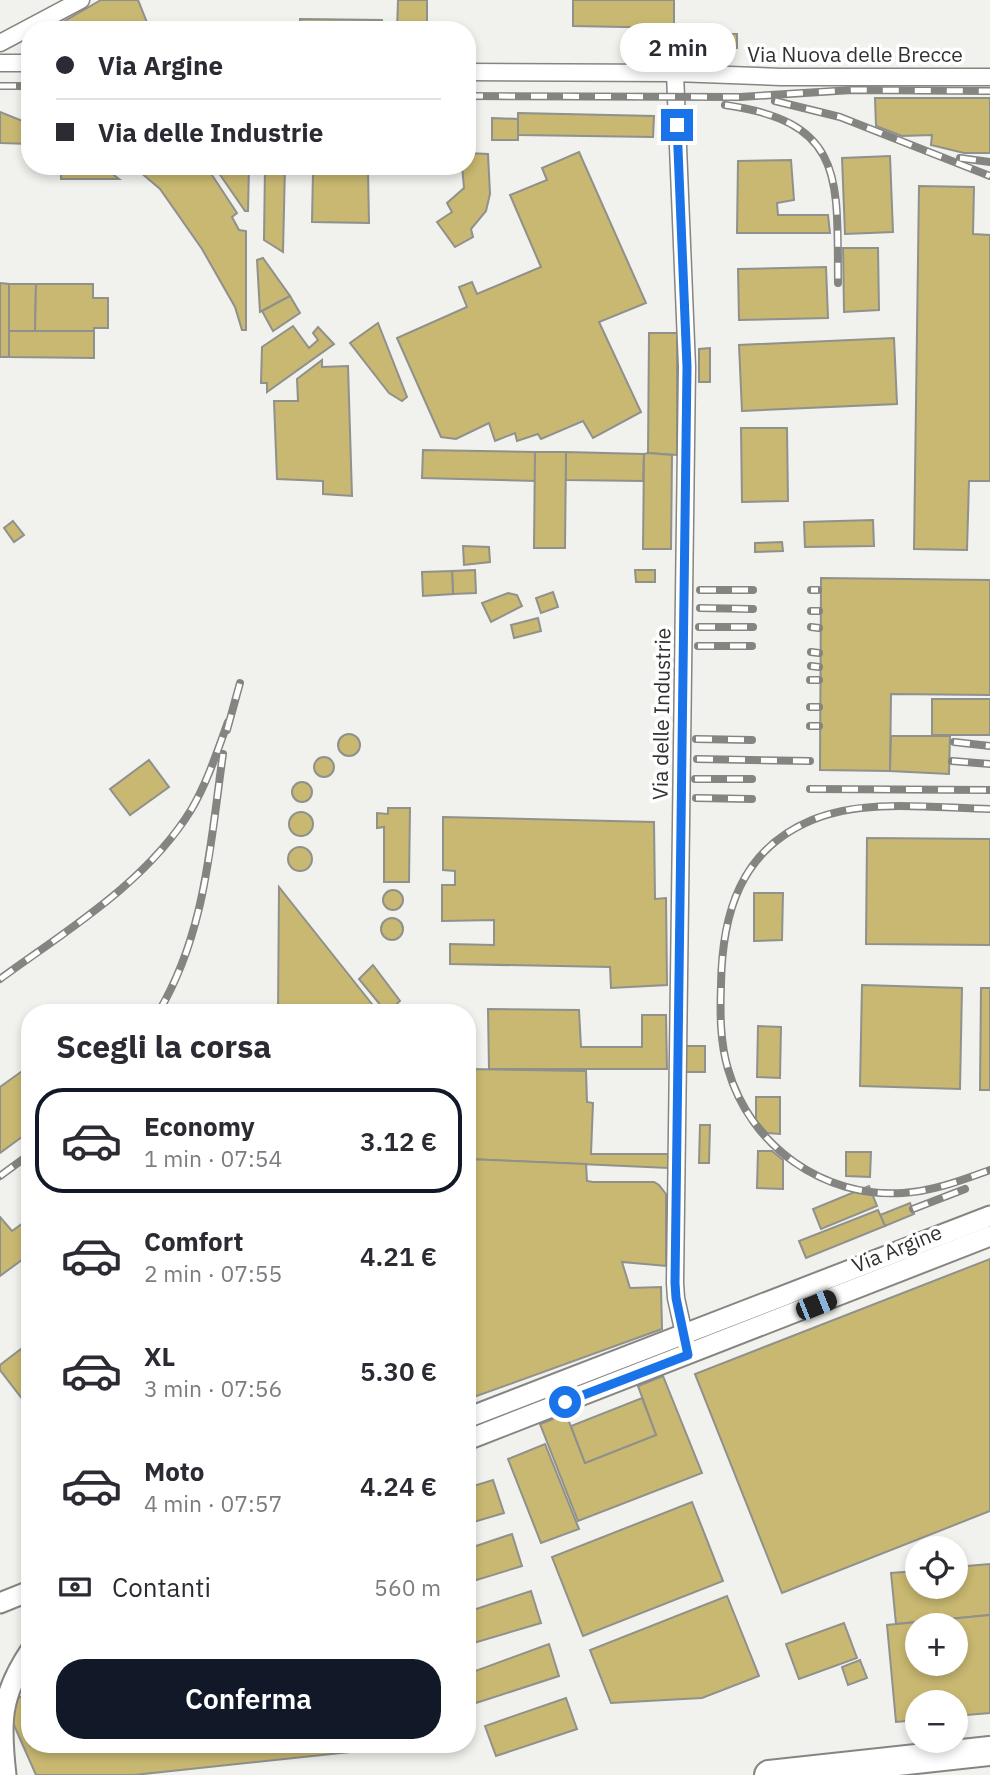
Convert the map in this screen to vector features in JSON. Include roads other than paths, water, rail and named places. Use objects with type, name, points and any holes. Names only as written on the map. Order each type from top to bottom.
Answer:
[{"type":"highway","points":[[769,1775],[990,1751]]},
{"type":"street","points":[[41,21],[81,0]]},
{"type":"street","points":[[0,43],[21,32]]},
{"type":"street","points":[[0,63],[21,63]]},
{"type":"street","name":"Via Nuova delle Brecce","points":[[476,72],[990,77]]},
{"type":"street","name":"Via delle Industrie","points":[[675,73],[687,367],[675,1283],[686,1345]]},
{"type":"street","name":"Via Argine","points":[[476,1436],[990,1216]]},
{"type":"street","name":"Via Argine","points":[[476,1415],[686,1345],[990,1236]]},
{"type":"street","points":[[0,1603],[21,1595]]},
{"type":"street","points":[[6,1775],[2,1713],[9,1686],[21,1666]]},
{"type":"railway","points":[[0,86],[21,86]]},
{"type":"railway","points":[[476,96],[740,97],[852,90],[990,91]]},
{"type":"railway","points":[[775,101],[840,117],[990,176]]},
{"type":"railway","points":[[725,105],[765,113],[794,125],[814,142],[826,162],[834,186],[838,283]]},
{"type":"railway","points":[[960,158],[990,162]]},
{"type":"railway","points":[[700,590],[753,590]]},
{"type":"railway","points":[[811,590],[818,590]]},
{"type":"railway","points":[[700,608],[753,609]]},
{"type":"railway","points":[[811,611],[819,611]]},
{"type":"railway","points":[[699,627],[753,627]]},
{"type":"railway","points":[[811,627],[819,628]]},
{"type":"railway","points":[[698,646],[752,646]]},
{"type":"railway","points":[[811,652],[819,653]]},
{"type":"railway","points":[[811,666],[819,667]]},
{"type":"railway","points":[[810,680],[819,680]]},
{"type":"railway","points":[[227,730],[240,683]]},
{"type":"railway","points":[[810,707],[819,707]]},
{"type":"railway","points":[[0,979],[104,904],[152,860],[173,836],[197,800],[228,722]]},
{"type":"railway","points":[[810,726],[819,726]]},
{"type":"railway","points":[[696,739],[752,740]]},
{"type":"railway","points":[[954,742],[990,746]]},
{"type":"railway","points":[[163,1004],[187,951],[204,887],[223,754]]},
{"type":"railway","points":[[697,759],[810,761]]},
{"type":"railway","points":[[952,761],[990,764]]},
{"type":"railway","points":[[695,779],[752,779]]},
{"type":"railway","points":[[810,789],[990,790]]},
{"type":"railway","points":[[696,798],[752,799]]},
{"type":"railway","points":[[990,809],[900,806],[854,809],[812,820],[787,833],[768,848],[752,867],[731,910],[722,959],[721,1006],[725,1059],[739,1097],[753,1122],[794,1162],[845,1187],[873,1192],[903,1193],[926,1190],[990,1170]]},
{"type":"railway","points":[[0,1176],[21,1161]]},
{"type":"railway","points":[[913,1209],[965,1189]]}]
